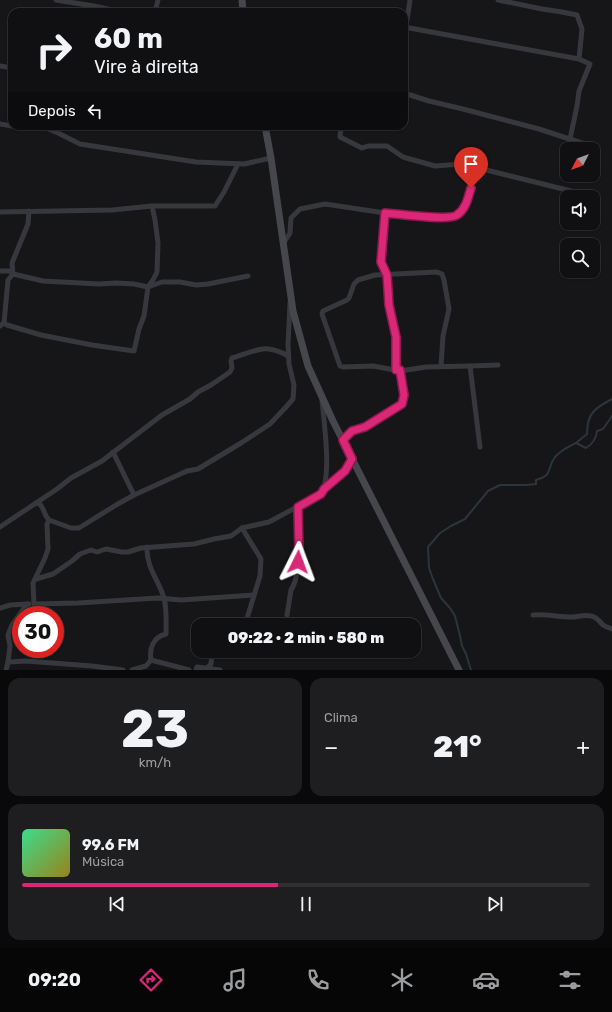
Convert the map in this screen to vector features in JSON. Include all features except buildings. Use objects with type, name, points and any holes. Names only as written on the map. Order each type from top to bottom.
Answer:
[{"type":"main road","points":[[266,130],[293,311],[308,366],[352,459],[459,670]]},
{"type":"street","points":[[56,0],[103,8]]},
{"type":"street","points":[[408,11],[410,0]]},
{"type":"street","points":[[498,0],[577,15],[582,29],[579,59]]},
{"type":"street","points":[[408,28],[579,59],[590,64],[579,91],[570,139]]},
{"type":"street","points":[[408,94],[539,129],[579,142]]},
{"type":"street","points":[[51,130],[80,144],[196,162],[244,164],[271,158]]},
{"type":"street","points":[[341,130],[340,136],[362,148],[368,146],[387,146],[403,157],[435,166],[462,164],[567,190]]},
{"type":"street","points":[[0,212],[112,210],[152,206],[215,206],[238,164]]},
{"type":"street","points":[[283,244],[290,233],[291,218],[300,209],[325,204],[385,213],[440,218],[456,216],[466,207],[477,167]]},
{"type":"street","points":[[29,211],[28,224],[12,263],[13,274],[8,280],[2,324],[41,335],[92,345],[134,351],[139,329],[144,316],[148,286],[157,272],[158,243],[152,206]]},
{"type":"street","points":[[343,440],[352,431],[365,427],[402,404],[404,395],[398,370],[396,337],[389,305],[387,275],[381,262],[385,213]]},
{"type":"street","points":[[0,271],[10,271],[13,274],[43,281],[99,284],[116,283],[148,286],[162,282],[180,282],[196,285],[208,284],[248,276]]},
{"type":"street","points":[[441,366],[443,336],[449,309],[442,274],[437,272],[387,275],[358,280],[354,284],[347,300],[323,311],[322,314],[341,367],[373,366],[398,370],[441,366],[498,365]]},
{"type":"street","points":[[36,503],[40,504],[49,520],[71,528],[79,528],[134,495],[186,471],[198,469],[270,424],[293,399],[294,385],[288,356],[289,307],[291,295]]},
{"type":"street","points":[[0,527],[71,478],[102,461],[162,415],[190,399],[198,392],[230,372],[232,368],[232,358],[264,349],[272,350],[288,356]]},
{"type":"street","points":[[470,366],[480,447]]},
{"type":"street","points":[[321,395],[327,445],[324,489]]},
{"type":"street","points":[[113,452],[134,495]]},
{"type":"street","points":[[36,579],[53,574],[80,554],[91,550],[97,552],[106,549],[128,552],[147,547],[194,544],[231,536],[242,528],[269,522],[321,494],[324,489],[345,471],[352,459]]},
{"type":"street","points":[[345,471],[358,471]]},
{"type":"street","points":[[287,616],[291,590],[294,587],[297,572],[299,552],[298,507]]},
{"type":"street","points":[[34,604],[33,583],[48,549],[47,524],[49,520]]},
{"type":"street","points":[[242,528],[261,559],[260,576],[247,618]]},
{"type":"street","points":[[132,670],[146,666],[151,660],[150,652],[155,640],[161,635],[166,634],[164,599],[151,568],[147,555],[147,547]]},
{"type":"street","points":[[0,608],[10,605],[27,604],[78,603],[148,598],[181,600],[254,595]]},
{"type":"street","points":[[6,670],[10,646],[8,635],[12,625],[27,604]]},
{"type":"street","points":[[534,615],[556,617],[590,615],[612,629]]},
{"type":"street","points":[[207,668],[211,664],[212,658]]},
{"type":"street","points":[[151,660],[189,670]]},
{"type":"street","points":[[8,662],[92,666],[123,670]]},
{"type":"street","points":[[196,670],[197,667],[220,670]]},
{"type":"waterway","points":[[576,443],[587,434],[587,427],[590,416],[593,412],[601,405],[612,399]]},
{"type":"waterway","points":[[471,670],[462,646],[455,616],[441,598],[429,568],[428,547],[440,533],[465,519],[488,491],[500,485],[536,484],[536,480],[548,474],[552,461],[565,449],[576,443],[586,448],[591,445],[597,431],[603,429],[612,416]]},
{"type":"route","points":[[298,562],[298,507],[321,494],[324,489],[345,471],[352,459],[343,440],[352,431],[365,427],[402,404],[404,395],[400,370],[396,370],[396,337],[389,305],[387,275],[381,262],[385,213],[440,218],[456,216],[466,207],[471,188]]}]
